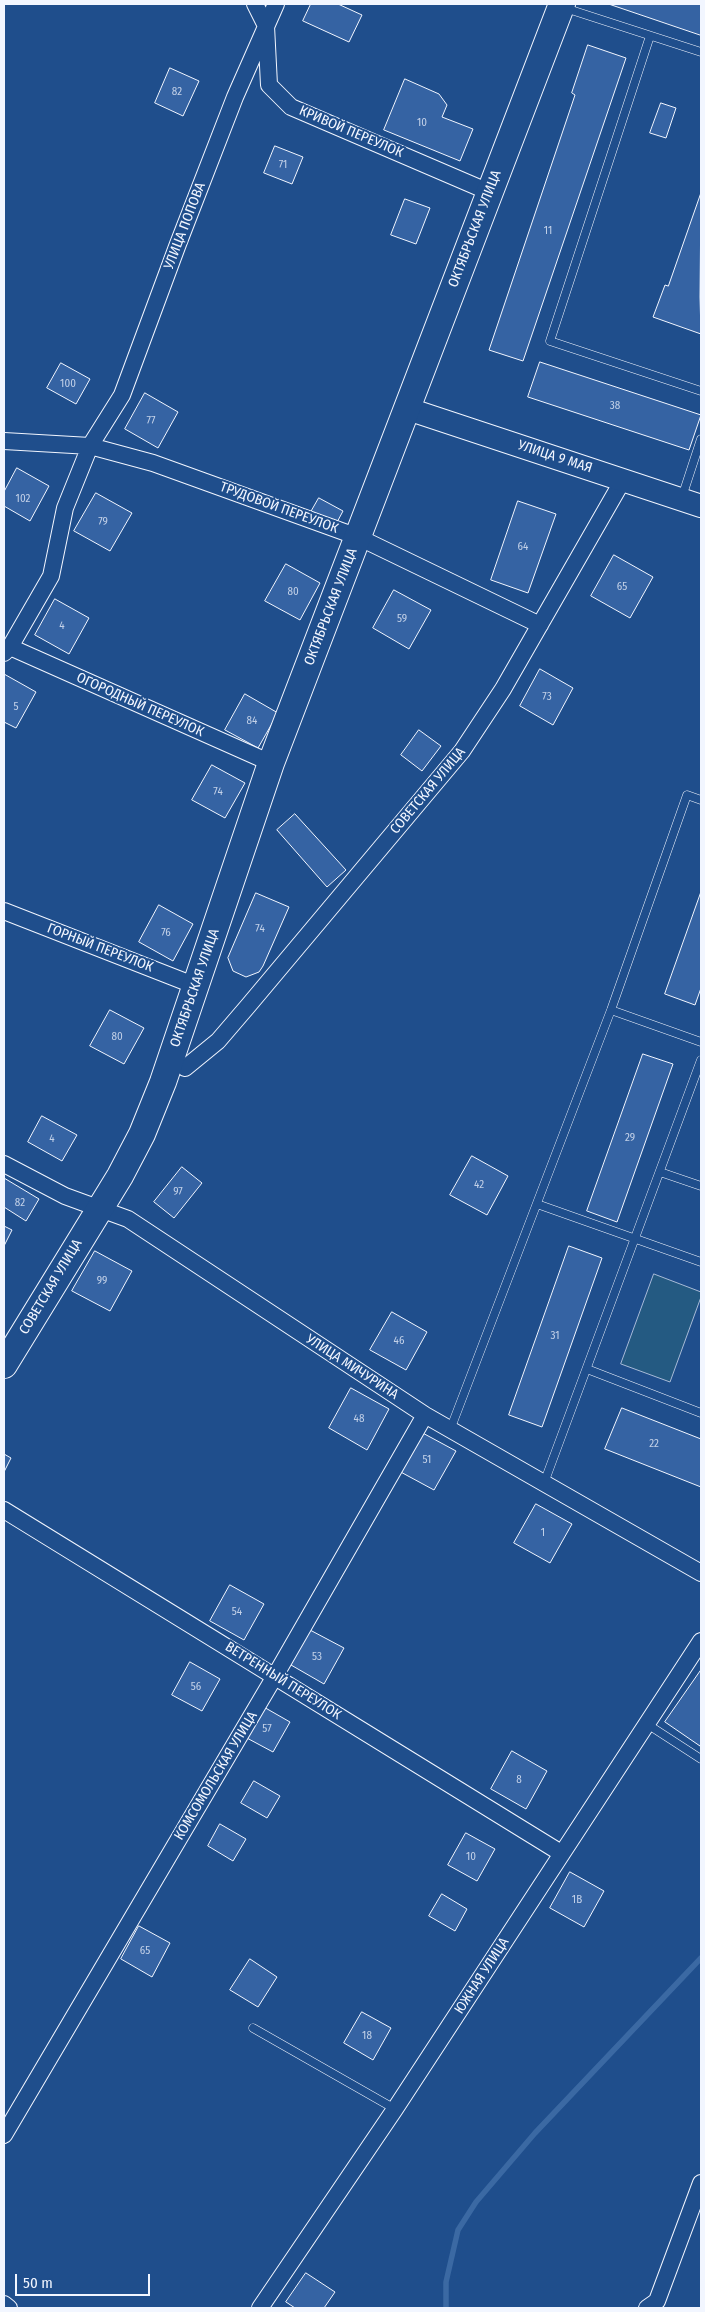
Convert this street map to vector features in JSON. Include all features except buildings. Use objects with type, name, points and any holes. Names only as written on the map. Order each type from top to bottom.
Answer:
[{"type":"main road","name":"ОКТЯБРЬСКАЯ УЛИЦА","points":[[99,1209],[120,1176],[142,1134],[196,986],[271,762],[408,409],[561,5]]},
{"type":"main road","name":"УЛИЦА 9 МАЯ","points":[[408,409],[691,502]]},
{"type":"main road","name":"СОВЕТСКАЯ УЛИЦА","points":[[4,1365],[99,1209]]},
{"type":"street","name":"КРИВОЙ ПЕРЕУЛОК","points":[[255,4],[266,26],[269,85],[291,107],[489,192]]},
{"type":"street","name":"УЛИЦА ПОПОВА","points":[[7,650],[51,576],[65,508],[90,446],[122,395],[178,244],[276,4]]},
{"type":"street","name":"ТРУДОВОЙ ПЕРЕУЛОК","points":[[4,441],[90,446],[153,463],[358,537],[540,625]]},
{"type":"street","name":"СОВЕТСКАЯ УЛИЦА","points":[[186,1068],[218,1041],[462,751],[540,625],[623,480]]},
{"type":"street","name":"ОГОРОДНЫЙ ПЕРЕУЛОК","points":[[7,650],[271,762]]},
{"type":"street","name":"ГОРНЫЙ ПЕРЕУЛОК","points":[[4,911],[196,986]]},
{"type":"street","name":"УЛИЦА МИЧУРИНА","points":[[4,1164],[65,1196],[128,1219],[425,1415],[701,1572]]},
{"type":"street","name":"КОМСОМОЛЬСКАЯ УЛИЦА","points":[[4,2135],[275,1676],[425,1415]]},
{"type":"street","name":"ВЕТРЕННЫЙ ПЕРЕУЛОК","points":[[4,1510],[561,1853]]},
{"type":"street","name":"ЮЖНАЯ УЛИЦА","points":[[260,2308],[395,2109],[701,1642]]},
{"type":"street","points":[[647,2308],[657,2300],[701,2183]]},
{"type":"street","points":[[4,2304],[9,2308]]},
{"type":"lane","points":[[561,5],[701,52]]},
{"type":"lane","points":[[650,36],[550,341],[701,392]]},
{"type":"lane","points":[[691,502],[701,440]]},
{"type":"lane","points":[[450,1430],[610,1010],[687,795],[701,800]]},
{"type":"lane","points":[[610,1010],[701,1042]]},
{"type":"lane","points":[[544,1483],[701,1060]]},
{"type":"lane","points":[[660,1172],[701,1186]]},
{"type":"lane","points":[[537,1204],[701,1262]]},
{"type":"lane","points":[[587,1369],[701,1413]]},
{"type":"lane","points":[[647,1724],[701,1759]]},
{"type":"lane","points":[[253,2028],[395,2109]]},
{"type":"shaded area","points":[[654,1274],[701,1292],[701,1297],[670,1382],[621,1364]]},
{"type":"waterway","points":[[446,2308],[446,2282],[458,2230],[476,2202],[535,2133],[701,1958]]}]
